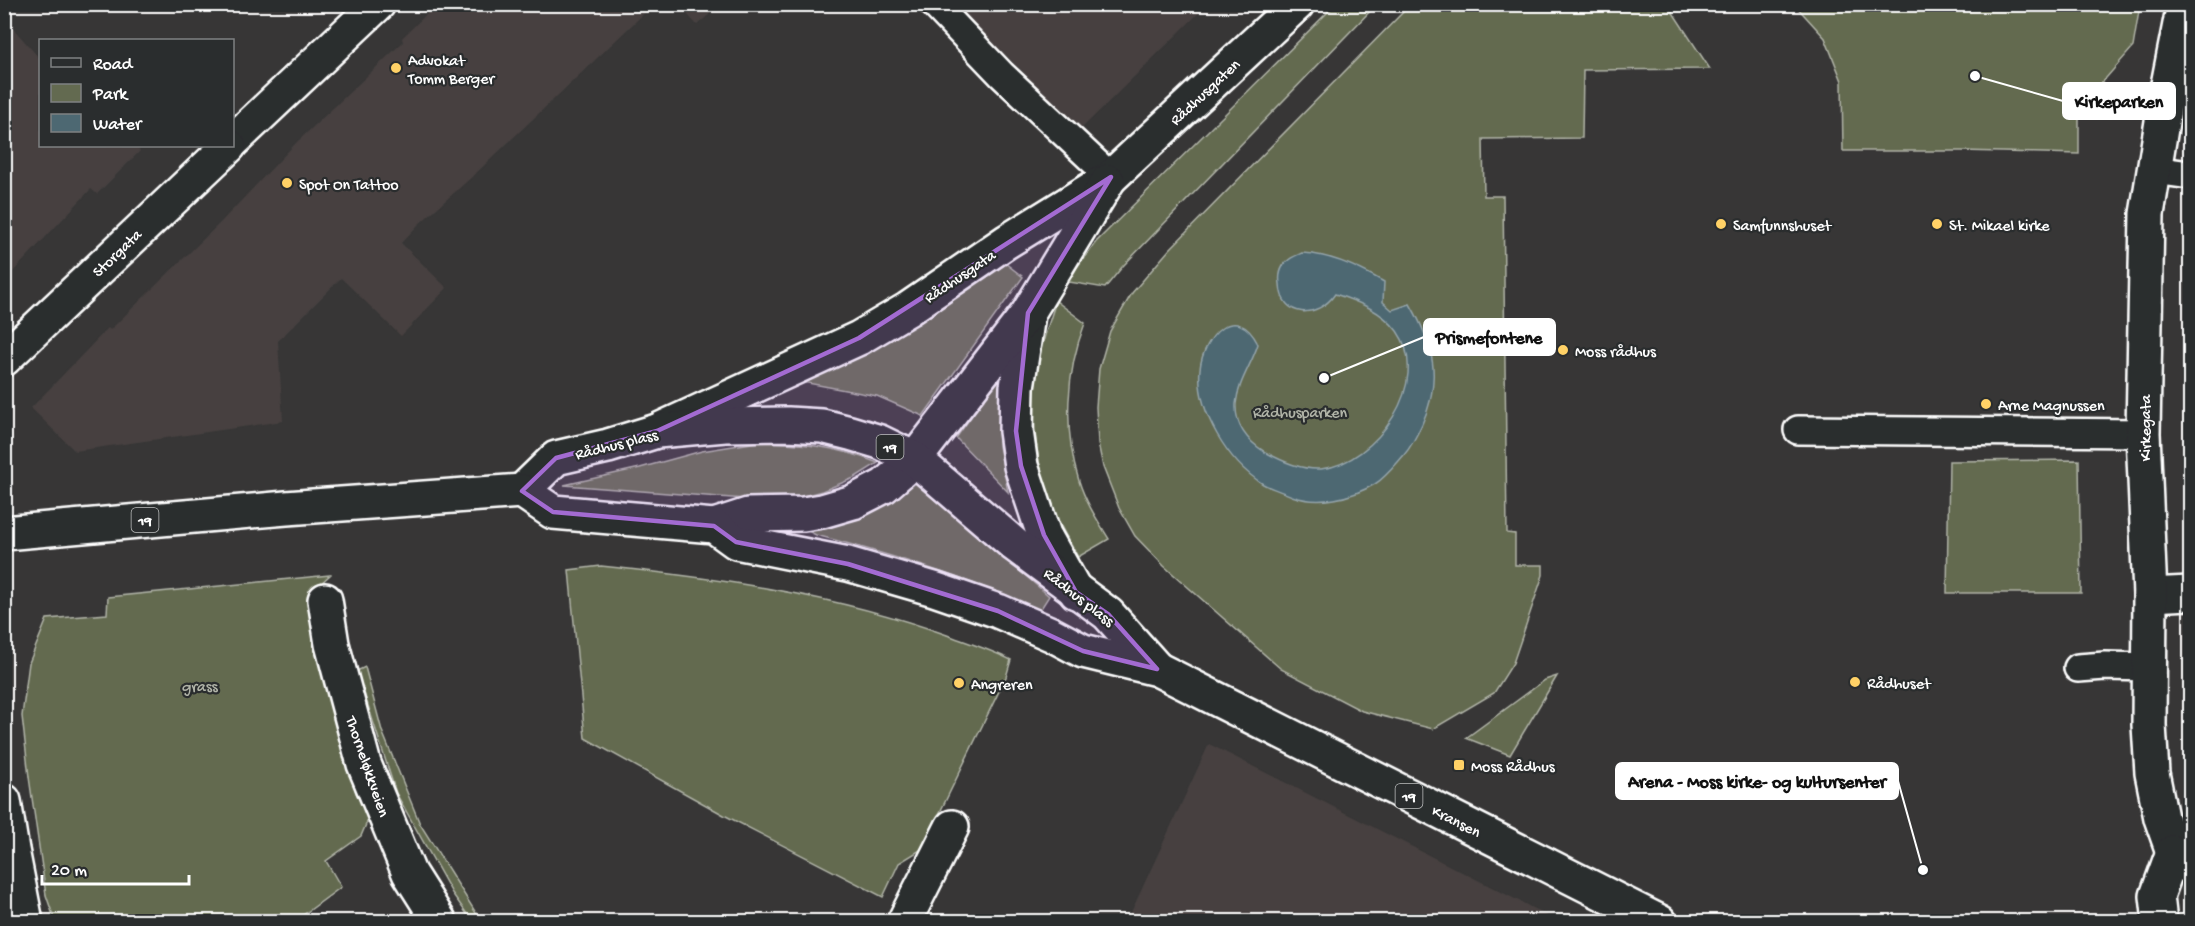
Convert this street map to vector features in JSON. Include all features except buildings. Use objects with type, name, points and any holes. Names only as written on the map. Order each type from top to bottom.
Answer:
[{"type":"main road","points":[[234,140],[378,4]]},
{"type":"main road","name":"Rådhusgaten","points":[[1111,177],[1297,4]]},
{"type":"main road","name":"Kirkegata","points":[[2160,921],[2157,896],[2182,860],[2161,818],[2152,773],[2149,725],[2150,595],[2143,433],[2147,214],[2154,170],[2179,85],[2184,4]]},
{"type":"main road","name":"Storgata","points":[[4,359],[228,147]]},
{"type":"main road","points":[[714,526],[748,515],[803,514],[854,502],[884,486],[915,459],[1028,313],[1111,177]]},
{"type":"main road","name":"Rådhusgata","points":[[657,431],[859,338],[908,309],[1006,242],[1111,177]]},
{"type":"main road","points":[[1028,313],[1017,387],[1016,431],[1021,466],[1044,535],[1076,592]]},
{"type":"main road","name":"Rådhus plass","points":[[522,491],[556,458],[608,446],[657,431],[725,425],[788,424],[822,426],[880,442],[915,459],[1015,545],[1108,615],[1157,669]]},
{"type":"main road","name":"19","points":[[4,533],[286,508],[522,491],[552,512],[714,526],[736,542],[848,564],[934,589],[998,611],[1083,651],[1157,669]]},
{"type":"main road","points":[[2150,595],[2190,594]]},
{"type":"main road","name":"Thorneløkkveien","points":[[325,600],[335,655],[364,764],[409,873],[440,921]]},
{"type":"main road","name":"Kransen","points":[[1157,669],[1660,921]]},
{"type":"main road","points":[[4,801],[26,921]]},
{"type":"main road","points":[[904,921],[952,827]]},
{"type":"lane","points":[[934,4],[1002,75],[1111,177]]},
{"type":"lane","points":[[2154,170],[2190,175]]},
{"type":"lane","points":[[1798,430],[2143,433]]},
{"type":"lane","points":[[2078,668],[2150,667]]},
{"type":"highlighted area","points":[[1111,177],[1028,313],[1016,431],[1021,466],[1044,535],[1076,592],[1108,614],[1157,669],[1083,651],[998,611],[848,564],[736,542],[714,526],[553,512],[522,491],[556,458],[657,431],[859,338]]},
{"type":"shaded area","points":[[436,5],[653,5],[401,243],[447,288],[401,336],[341,278],[278,341],[283,421],[75,451],[31,408],[108,328],[110,330],[220,223],[296,143],[403,42],[402,38]]},
{"type":"shaded area","points":[[679,5],[720,5],[697,25]]},
{"type":"shaded area","points":[[955,5],[1207,5],[1081,129]]},
{"type":"shaded area","points":[[4,18],[39,58],[39,147],[136,147],[140,151],[97,194],[91,189],[10,275],[4,271]]},
{"type":"shaded area","points":[[1209,744],[1519,901],[1557,921],[1127,921]]},
{"type":"green space","points":[[1335,5],[1376,5],[1123,266],[1105,288],[1069,282],[1096,242]]},
{"type":"green space","name":"Rådhusparken","points":[[1410,5],[1668,5],[1710,69],[1583,70],[1582,138],[1483,139],[1484,196],[1503,196],[1507,533],[1515,534],[1515,565],[1543,565],[1543,575],[1513,663],[1494,693],[1433,729],[1362,711],[1281,669],[1164,566],[1135,536],[1119,508],[1103,467],[1098,443],[1096,407],[1099,369],[1110,331],[1132,293],[1169,250]]},
{"type":"green space","points":[[1795,5],[2140,5],[2133,47],[2079,109],[2079,154],[1843,151],[1842,81],[1825,38]]},
{"type":"green space","points":[[1005,263],[1023,277],[923,416],[877,396],[802,382],[917,322]]},
{"type":"green space","points":[[1056,301],[1085,323],[1071,381],[1069,422],[1071,442],[1082,488],[1092,511],[1109,539],[1078,557],[1049,500],[1039,463],[1034,425],[1037,369]]},
{"type":"green space","points":[[1000,376],[999,446],[1008,492],[956,438]]},
{"type":"green space","points":[[758,442],[819,446],[878,463],[854,478],[822,491],[792,499],[758,500],[564,485],[702,451]]},
{"type":"green space","points":[[2079,460],[2081,593],[1947,593],[1949,461]]},
{"type":"green space","points":[[916,481],[1049,596],[1040,610],[957,577],[816,535],[806,530],[889,501]]},
{"type":"green space","points":[[601,566],[689,576],[820,599],[905,621],[1011,660],[1006,677],[922,849],[899,863],[883,897],[724,815],[585,738],[569,570]]},
{"type":"green space","name":"grass","points":[[330,575],[310,593],[315,650],[356,793],[370,815],[361,836],[326,861],[341,887],[295,921],[55,921],[46,895],[22,716],[29,663],[47,619],[107,614],[108,597]]},
{"type":"green space","points":[[365,667],[382,731],[420,824],[481,921],[472,921],[452,893],[396,793],[357,671]]},
{"type":"green space","points":[[1557,676],[1510,755],[1466,738],[1545,680]]},
{"type":"water","points":[[1302,253],[1324,256],[1345,263],[1384,282],[1383,302],[1392,310],[1410,304],[1430,348],[1432,392],[1418,432],[1407,452],[1375,484],[1335,499],[1302,499],[1266,486],[1250,474],[1238,463],[1217,434],[1203,402],[1200,385],[1202,357],[1207,345],[1222,328],[1231,324],[1240,325],[1249,331],[1258,344],[1239,388],[1236,412],[1243,432],[1259,448],[1292,464],[1321,469],[1342,463],[1361,452],[1379,436],[1393,417],[1403,395],[1408,373],[1406,351],[1397,331],[1391,324],[1377,313],[1353,300],[1335,294],[1319,308],[1302,312],[1287,304],[1282,296],[1281,270],[1287,261]]},
{"type":"place","name":"Advokat Tomm Berger","points":[[396,68]]},
{"type":"place","name":"Kirkeparken","points":[[1975,76]]},
{"type":"place","name":"Spot On Tattoo","points":[[287,183]]},
{"type":"place","name":"Samfunnshuset","points":[[1721,224]]},
{"type":"place","name":"St. Mikael kirke","points":[[1937,224]]},
{"type":"place","name":"Moss rådhus","points":[[1563,350]]},
{"type":"place","name":"Prismefontene","points":[[1324,378]]},
{"type":"place","name":"Arne Magnussen","points":[[1986,404]]},
{"type":"place","name":"Rådhuset","points":[[1855,682]]},
{"type":"place","name":"Angreren","points":[[959,683]]},
{"type":"place","name":"Moss Rådhus","points":[[1459,765]]},
{"type":"place","name":"Arena - Moss kirke- og kultursenter","points":[[1923,870]]}]
